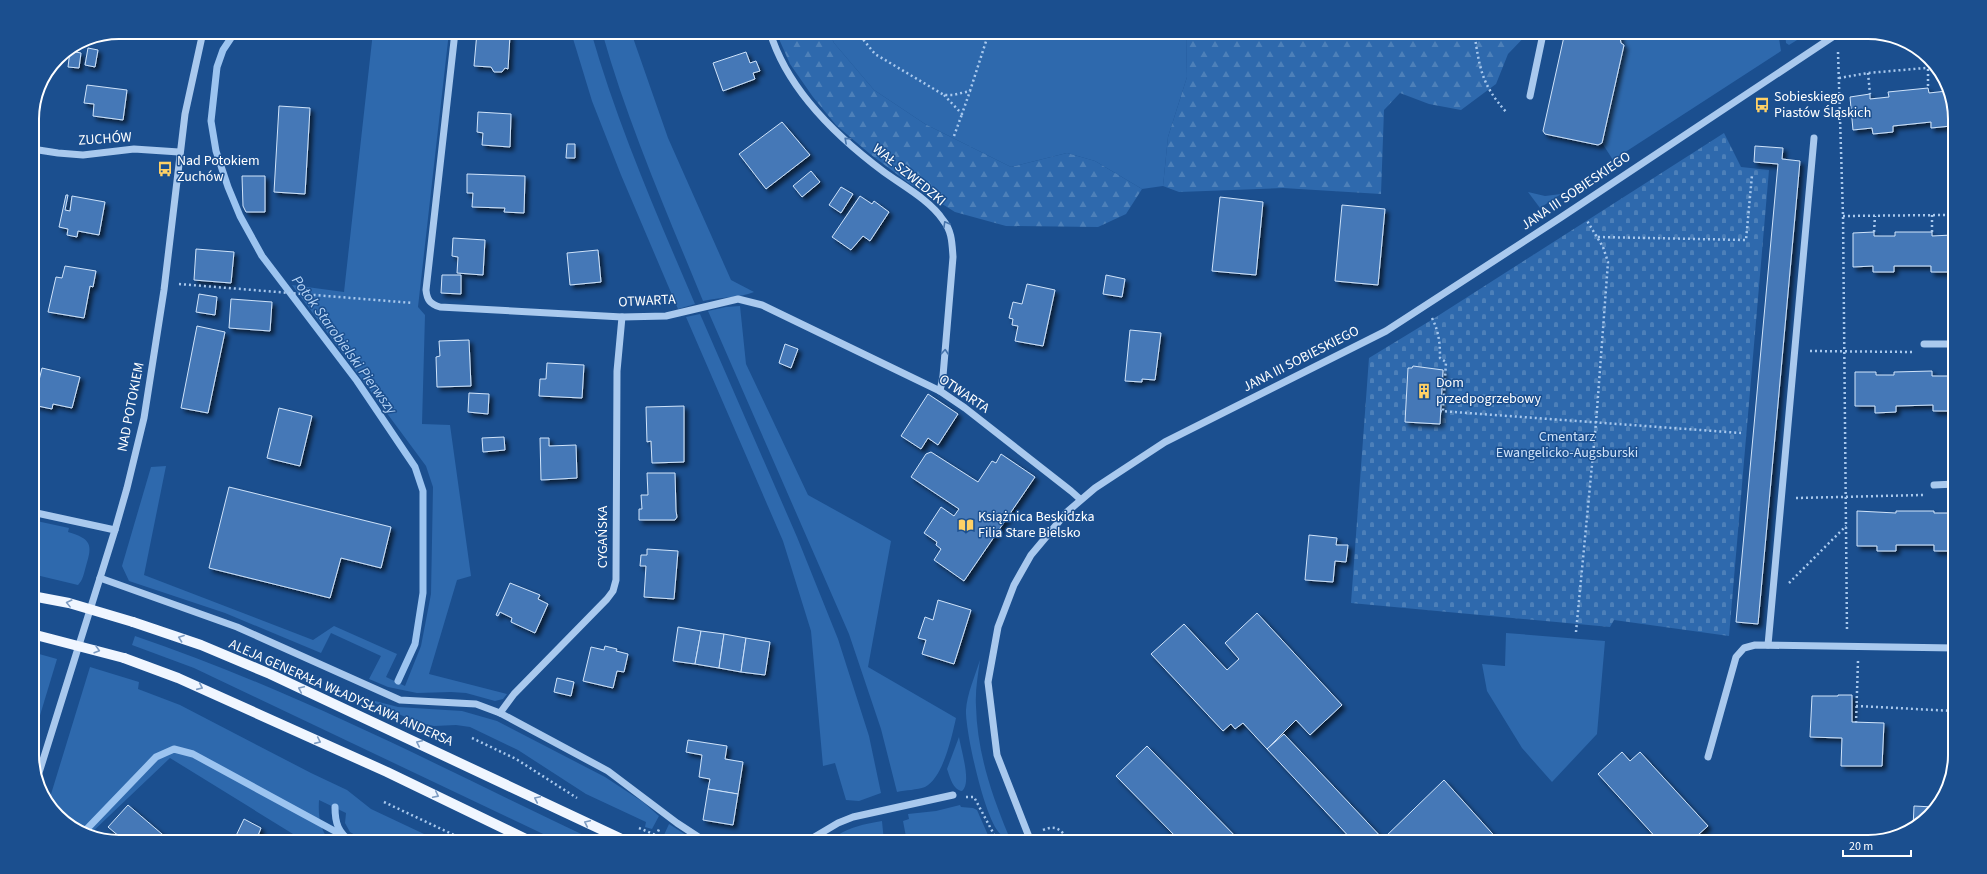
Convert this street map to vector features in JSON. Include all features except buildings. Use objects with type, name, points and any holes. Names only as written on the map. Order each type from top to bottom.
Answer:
[{"type":"main road","name":"ALEJA GENERAŁA WŁADYSŁAWA ANDERSA","points":[[39,597],[69,603],[133,622],[201,645],[270,674],[613,835]]},
{"type":"main road","points":[[39,636],[124,658],[178,678],[366,762],[517,835]]},
{"type":"street","name":"NAD POTOKIEM","points":[[40,768],[116,530],[128,488],[144,418],[164,290],[185,114],[199,39]]},
{"type":"street","points":[[432,305],[427,298],[426,290],[454,39]]},
{"type":"street","name":"WAŁ SZWEDZKI","points":[[773,39],[782,62],[810,102],[848,142],[880,169],[935,210],[948,227],[952,240],[953,257],[944,376],[940,391]]},
{"type":"street","points":[[1530,96],[1542,39]]},
{"type":"street","name":"JANA III SOBIESKIEGO","points":[[1028,835],[998,755],[988,682],[992,653],[1006,602],[1017,579],[1031,555],[1054,526],[1080,499],[1117,472],[1165,442],[1386,331],[1829,39]]},
{"type":"street","points":[[1768,645],[1814,138]]},
{"type":"street","name":"ZUCHÓW","points":[[39,150],[82,155],[134,149],[180,152]]},
{"type":"street","name":"OTWARTA","points":[[432,305],[440,307],[622,317],[666,316],[727,301],[738,299],[750,300],[762,304],[940,391],[965,408],[1072,491],[1080,499]]},
{"type":"street","name":"CYGAŃSKA","points":[[500,713],[514,694],[607,599],[613,591],[616,580],[617,549],[615,456],[617,371],[622,317]]},
{"type":"street","points":[[1924,344],[1948,344]]},
{"type":"street","points":[[1934,485],[1948,484]]},
{"type":"street","points":[[39,514],[116,530]]},
{"type":"street","points":[[100,578],[236,627],[400,700],[476,704],[500,713],[608,771],[695,835]]},
{"type":"street","points":[[1708,756],[1736,657],[1744,648],[1755,645],[1948,648]]},
{"type":"street","points":[[818,835],[838,823],[853,817],[953,796]]},
{"type":"path","points":[[863,39],[875,54],[944,95],[962,114]]},
{"type":"path","points":[[954,136],[988,39]]},
{"type":"path","points":[[1475,39],[1479,67],[1486,86],[1507,113]]},
{"type":"path","points":[[1838,52],[1843,216],[1848,646]]},
{"type":"path","points":[[1839,78],[1868,73],[1929,68],[1928,88]]},
{"type":"path","points":[[1868,73],[1870,94]]},
{"type":"path","points":[[944,95],[954,95],[970,91]]},
{"type":"path","points":[[1598,237],[1746,240],[1752,175]]},
{"type":"path","points":[[1932,215],[1932,232]]},
{"type":"path","points":[[1843,216],[1947,215]]},
{"type":"path","points":[[1576,632],[1596,422],[1608,262],[1598,237],[1583,216]]},
{"type":"path","points":[[1874,232],[1875,216]]},
{"type":"path","points":[[178,284],[432,305]]},
{"type":"path","points":[[1426,306],[1438,330],[1440,358],[1446,362],[1442,411],[1741,433]]},
{"type":"path","points":[[1795,351],[1915,352]]},
{"type":"path","points":[[1782,499],[1924,495]]},
{"type":"path","points":[[1772,598],[1846,526]]},
{"type":"path","points":[[1856,723],[1859,646]]},
{"type":"path","points":[[1856,706],[1948,711]]},
{"type":"path","points":[[472,738],[516,759],[582,801]]},
{"type":"path","points":[[953,796],[960,798],[974,798],[994,835]]},
{"type":"path","points":[[384,802],[454,835]]},
{"type":"path","points":[[636,827],[654,835]]},
{"type":"path","points":[[656,835],[660,827]]},
{"type":"path","points":[[1046,828],[1056,827],[1065,835]]},
{"type":"green space","points":[[372,39],[448,39],[418,307],[425,315],[422,424],[450,425],[471,576],[457,580],[429,674],[507,694],[503,699],[495,701],[466,693],[417,693],[388,687],[369,679],[381,656],[331,633],[321,653],[225,613],[129,581],[122,566],[151,467],[166,466],[144,575],[313,640],[334,626],[397,654],[386,677],[405,686],[421,646],[431,594],[433,487],[426,466],[292,285],[344,292]]},
{"type":"green space","points":[[573,39],[593,39],[613,102],[626,136],[695,304],[678,309],[621,175],[592,101]]},
{"type":"green space","points":[[604,39],[633,39],[668,138],[731,280],[754,292],[703,301],[636,134]]},
{"type":"green space","points":[[779,39],[832,39],[874,90],[925,124],[1011,167],[1067,153],[1095,161],[1142,189],[1126,214],[1098,227],[1006,226],[955,212],[910,184],[870,154],[836,125],[813,97],[790,64]]},
{"type":"green space","points":[[832,39],[1186,39],[1187,77],[1168,137],[1163,186],[1142,189],[1095,161],[1067,153],[1011,167],[925,124],[874,90]]},
{"type":"green space","points":[[1186,39],[1522,39],[1508,54],[1496,84],[1461,110],[1429,104],[1400,93],[1384,110],[1381,194],[1283,188],[1179,192],[1163,186],[1168,137],[1187,77]]},
{"type":"green space","points":[[1620,39],[1779,39],[1781,51],[1613,160],[1602,143],[1624,45],[1621,43]]},
{"type":"green space","points":[[1786,39],[1799,39],[1789,45],[1786,43]]},
{"type":"green space","name":"Cmentarz Ewangelicko-Augsburski","points":[[1724,133],[1741,167],[1769,170],[1729,636],[1614,620],[1610,627],[1351,603],[1369,358],[1433,319]]},
{"type":"green space","points":[[1528,192],[1545,196],[1561,194],[1540,208]]},
{"type":"green space","points":[[740,306],[746,364],[808,495],[891,541],[868,667],[956,718],[942,766],[937,775],[925,787],[897,792],[881,729],[849,634],[708,311]]},
{"type":"green space","points":[[700,314],[797,537],[838,639],[869,736],[881,793],[859,801],[846,800],[835,763],[823,766],[811,631],[783,541],[686,317]]},
{"type":"green space","points":[[39,522],[69,528],[68,532],[82,537],[88,543],[88,559],[83,576],[78,585],[39,576]]},
{"type":"green space","points":[[1506,633],[1605,641],[1597,734],[1552,782],[1522,748],[1487,691],[1482,664],[1505,666]]},
{"type":"green space","points":[[135,636],[195,657],[253,681],[370,732],[584,835],[545,835],[194,668],[132,645]]},
{"type":"green space","points":[[39,654],[57,659],[39,719]]},
{"type":"green space","points":[[980,660],[976,700],[979,739],[986,772],[1008,834],[1002,835],[996,828],[989,815],[983,797],[969,737],[966,710],[968,698]]},
{"type":"green space","points":[[90,667],[139,682],[138,689],[180,705],[347,790],[371,809],[426,835],[355,835],[350,832],[345,823],[346,813],[319,800],[320,823],[325,835],[295,835],[170,758],[94,831],[74,822],[59,808],[50,797]]},
{"type":"green space","points":[[375,701],[398,707],[462,711],[497,721],[605,777],[643,802],[659,816],[652,829],[645,827],[646,822],[586,794],[518,750],[470,727],[456,725],[434,726],[416,722],[375,703]]},
{"type":"green space","points":[[959,737],[966,774],[965,787],[962,791],[954,786],[947,769]]},
{"type":"green space","points":[[960,805],[961,807],[973,808],[977,810],[988,835],[906,835],[903,821],[909,819],[908,814],[936,811]]},
{"type":"green space","points":[[882,821],[883,835],[837,835],[853,828]]},
{"type":"green space","points":[[669,824],[686,835],[664,835]]},
{"type":"waterway","name":"Potok Starobielski Pierwszy","points":[[230,39],[223,50],[217,67],[211,121],[216,151],[228,187],[240,216],[262,256],[357,381],[415,467],[423,491],[423,593],[415,644],[398,681]]},
{"type":"waterway","points":[[87,829],[156,757],[174,749],[193,754],[342,835]]},
{"type":"waterway","points":[[335,807],[338,827],[343,835]]},
{"type":"place","name":"Sobieskiego Piastów Śląskich","points":[[1762,105]]},
{"type":"place","name":"Nad Potokiem Zuchów","points":[[165,169]]},
{"type":"place","name":"Dom przedpogrzebowy","points":[[1424,391]]},
{"type":"place","name":"Książnica Beskidzka Filia Stare Bielsko","points":[[966,525]]}]
